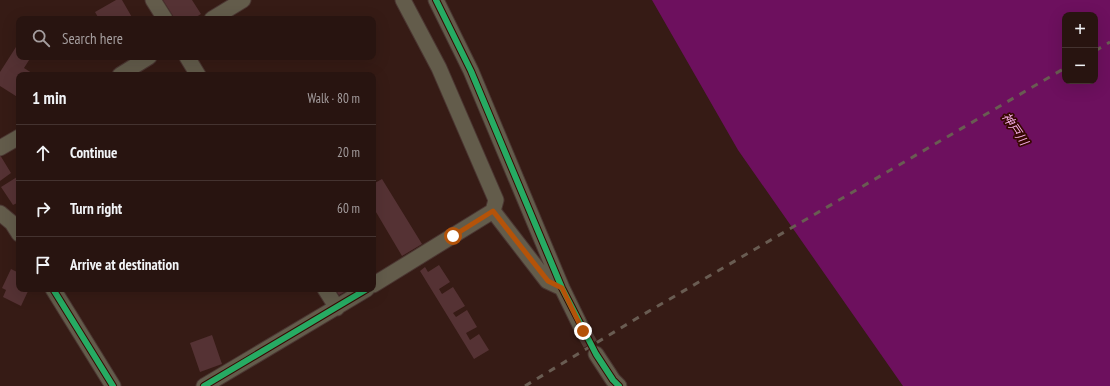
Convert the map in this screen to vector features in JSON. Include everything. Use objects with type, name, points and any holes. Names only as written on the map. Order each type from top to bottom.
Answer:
[{"type":"street","points":[[154,0],[163,16]]},
{"type":"street","points":[[215,16],[226,5],[243,0]]},
{"type":"street","points":[[376,283],[493,211],[496,200],[439,68],[403,0]]},
{"type":"street","points":[[436,0],[471,71],[562,288],[583,331]]},
{"type":"street","points":[[125,72],[144,60]]},
{"type":"street","points":[[189,60],[196,72]]},
{"type":"street","points":[[0,148],[16,138]]},
{"type":"street","points":[[493,211],[548,281],[562,288]]},
{"type":"street","points":[[0,213],[12,223],[16,229]]},
{"type":"street","points":[[55,292],[113,386]]},
{"type":"street","points":[[327,292],[337,308]]},
{"type":"street","points":[[204,386],[362,292]]},
{"type":"street","points":[[596,354],[613,380],[619,386]]},
{"type":"water","name":"神戸川","points":[[652,0],[1110,0],[1110,386],[903,386],[738,150]]},
{"type":"building","points":[[116,0],[122,0],[131,16],[97,16],[95,12]]},
{"type":"building","points":[[163,0],[192,0],[201,14],[198,16],[173,16]]},
{"type":"building","points":[[16,47],[16,60],[29,60],[24,68],[30,72],[16,72],[16,96],[0,86],[0,72]]},
{"type":"building","points":[[0,155],[11,173],[0,181]]},
{"type":"building","points":[[16,178],[16,204],[13,205],[1,187]]},
{"type":"building","points":[[382,179],[422,244],[402,256],[376,212],[376,182]]},
{"type":"building","points":[[439,265],[450,282],[439,289],[442,294],[453,287],[465,306],[453,313],[456,317],[467,310],[477,327],[466,333],[470,340],[479,334],[489,350],[474,359],[420,271],[425,267],[428,272]]},
{"type":"building","points":[[11,269],[16,272],[16,292],[28,292],[21,306],[3,297],[6,290],[2,288]]},
{"type":"building","points":[[337,292],[344,292],[339,295]]},
{"type":"building","points":[[212,335],[222,364],[200,372],[190,343]]},
{"type":"tunnel","points":[[583,331],[596,354]]},
{"type":"railway","points":[[1098,49],[1110,42]]},
{"type":"railway","points":[[525,386],[639,317],[1062,70]]},
{"type":"cycle path","points":[[436,0],[471,71],[562,288],[596,354],[613,380],[619,386]]},
{"type":"cycle path","points":[[55,292],[113,386]]},
{"type":"cycle path","points":[[204,386],[362,292]]},
{"type":"route","points":[[453,236],[493,211],[548,281],[562,288],[583,331]]}]
